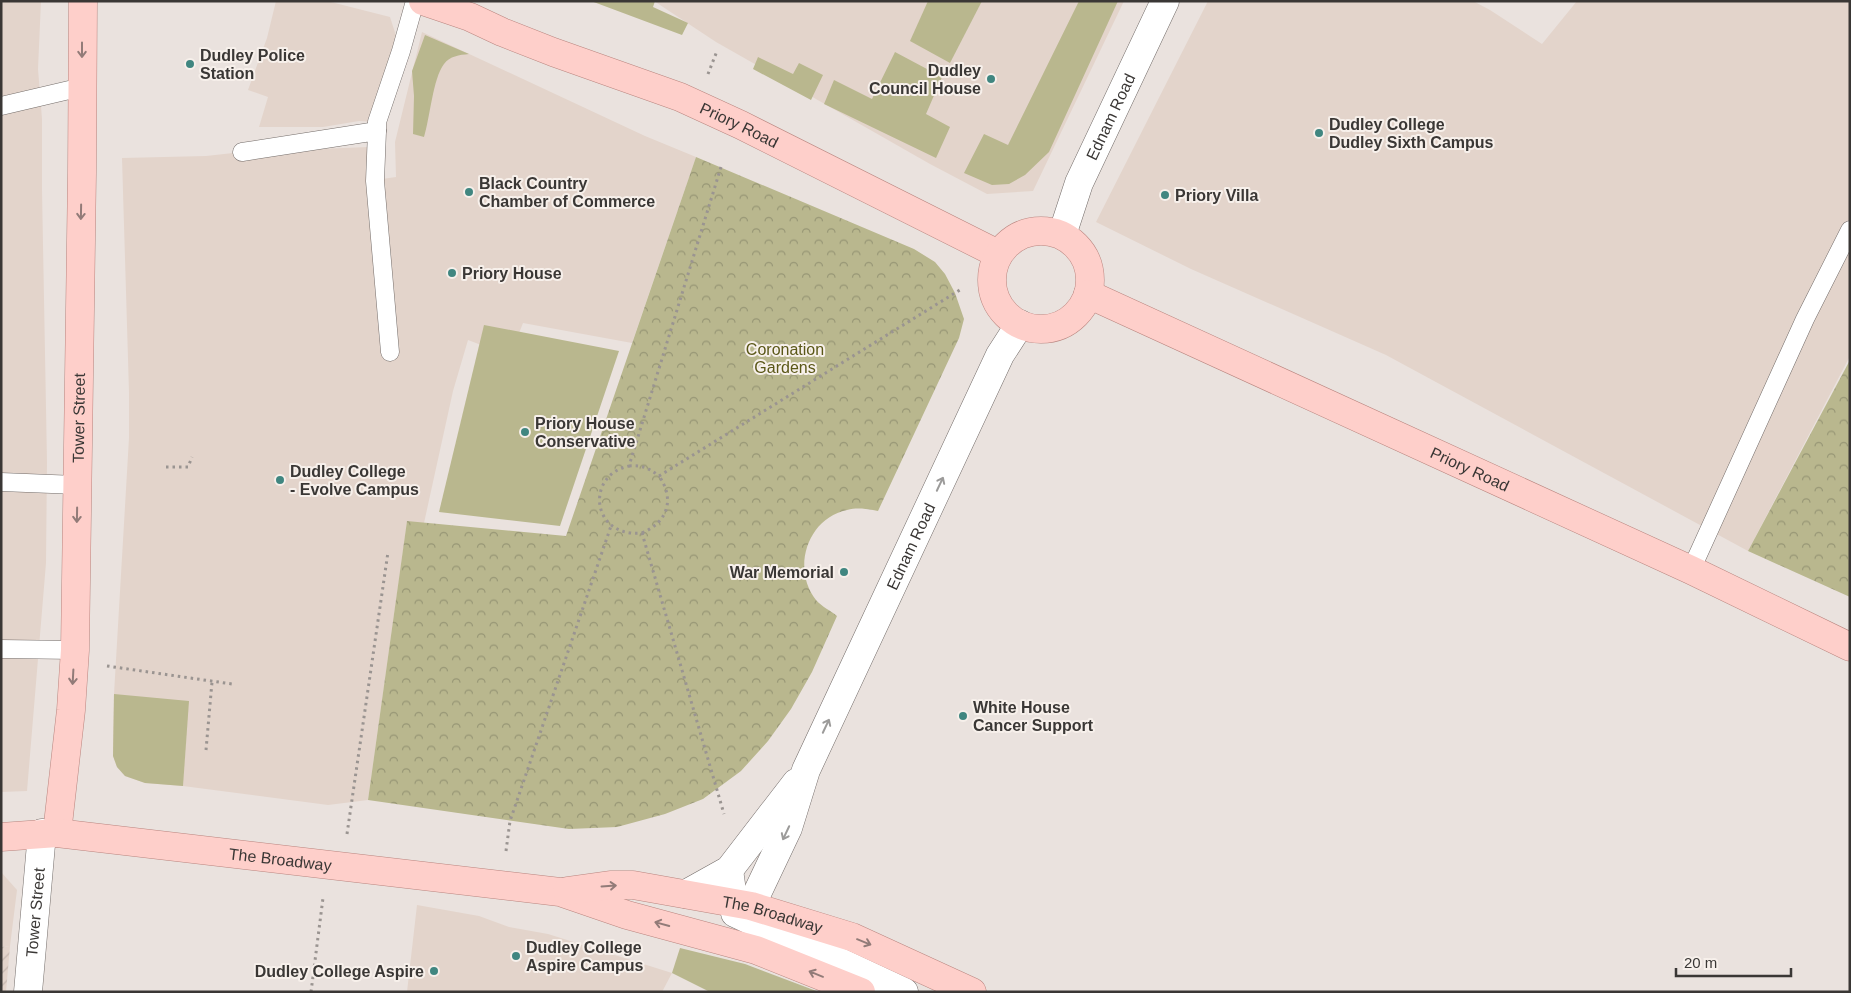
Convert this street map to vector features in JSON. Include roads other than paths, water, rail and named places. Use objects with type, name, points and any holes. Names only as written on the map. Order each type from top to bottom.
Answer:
[{"type":"main road","name":"Tower Street","points":[[28,992],[49,833],[71,710],[75,650],[82,1]]},
{"type":"main road","name":"Priory Road","points":[[423,1],[470,17],[544,49],[684,98],[750,129],[998,254]]},
{"type":"main road","name":"Ednam Road","points":[[1062,235],[1080,183],[1165,1]]},
{"type":"main road","points":[[1044,230],[1062,235],[1075,244],[1087,262],[1090,274],[1088,294],[1079,310],[1066,322],[1050,328],[1032,328],[1020,324],[1004,312],[996,302],[992,286],[993,268],[998,254],[1023,234],[1044,230]]},
{"type":"main road","name":"Priory Road","points":[[1088,294],[1691,570],[1850,647]]},
{"type":"main road","name":"Ednam Road","points":[[742,904],[788,828],[806,770],[1000,354],[1020,324]]},
{"type":"main road","name":"Ednam Road","points":[[686,894],[729,870],[806,770]]},
{"type":"main road","name":"The Broadway","points":[[1,836],[49,833],[560,892],[627,915],[756,950],[861,992]]},
{"type":"main road","points":[[729,870],[742,904],[735,913],[904,992]]},
{"type":"main road","name":"The Broadway","points":[[560,892],[610,885],[633,885],[742,904],[852,937],[972,992]]},
{"type":"lane","points":[[390,352],[375,181],[377,122],[401,51],[415,1]]},
{"type":"lane","points":[[1,106],[82,87]]},
{"type":"lane","points":[[242,152],[377,131]]},
{"type":"lane","points":[[1691,570],[1805,319],[1850,230]]},
{"type":"lane","points":[[1,482],[77,485]]},
{"type":"lane","points":[[1,649],[75,650]]},
{"type":"place","name":"Dudley Police Station","points":[[190,64]]},
{"type":"place","name":"Dudley Council House","points":[[991,79]]},
{"type":"place","name":"Dudley College Dudley Sixth Campus","points":[[1319,133]]},
{"type":"place","name":"Black Country Chamber of Commerce","points":[[469,192]]},
{"type":"place","name":"Priory Villa","points":[[1165,195]]},
{"type":"place","name":"Priory House","points":[[452,273]]},
{"type":"place","name":"Priory House Conservative","points":[[525,432]]},
{"type":"place","name":"Dudley College - Evolve Campus","points":[[280,480]]},
{"type":"place","name":"War Memorial","points":[[844,572]]},
{"type":"place","name":"White House Cancer Support","points":[[963,716]]},
{"type":"place","name":"Dudley College Aspire Campus","points":[[516,956]]},
{"type":"place","name":"Dudley College Aspire","points":[[434,971]]},
{"type":"park label","name":"Coronation Gardens","points":[[785,358]]}]
